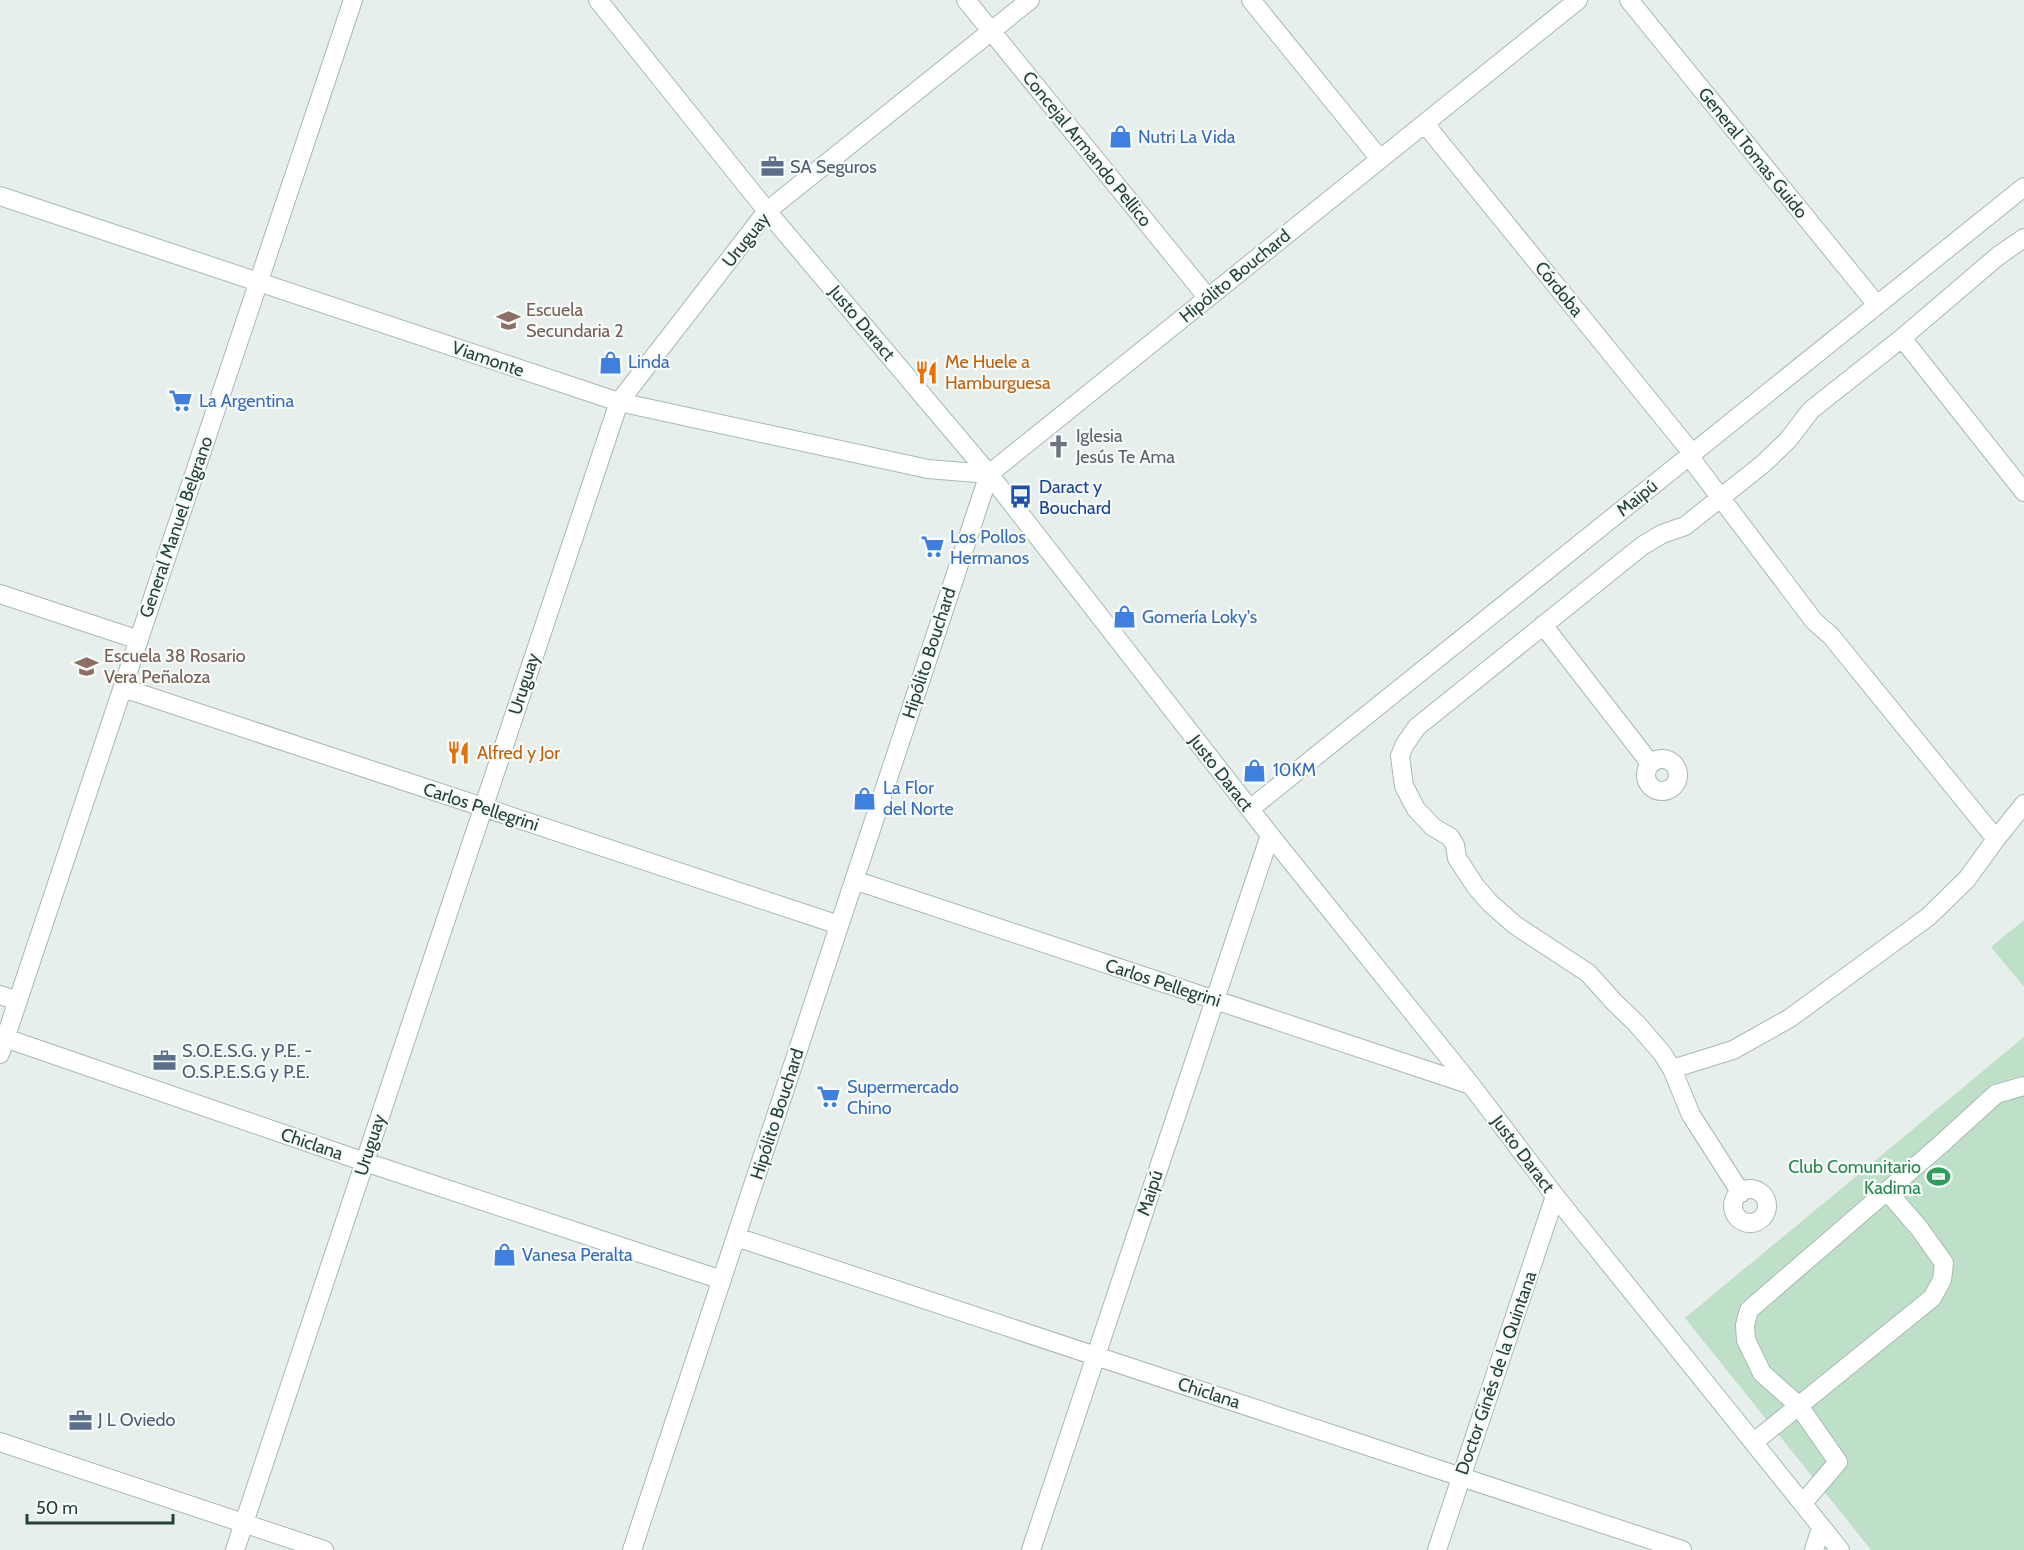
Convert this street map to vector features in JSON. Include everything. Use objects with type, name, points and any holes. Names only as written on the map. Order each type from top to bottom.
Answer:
[{"type":"street","name":"General Manuel Belgrano","points":[[3,1046],[353,0]]},
{"type":"street","name":"Justo Daract","points":[[597,0],[767,211],[989,474],[1270,835],[1471,1085],[1555,1196],[1840,1550]]},
{"type":"street","name":"Concejal Armando Pellico","points":[[966,0],[1208,298]]},
{"type":"street","name":"Uruguay","points":[[235,1550],[619,402],[767,211],[1030,0]]},
{"type":"street","points":[[1251,0],[1380,159]]},
{"type":"street","name":"Hipólito Bouchard","points":[[632,1550],[989,474],[1578,0]]},
{"type":"street","name":"General Tomas Guido","points":[[1629,0],[1877,305]]},
{"type":"street","name":"Córdoba","points":[[1425,124],[1691,455],[1720,498],[1814,621],[1831,636],[1996,839]]},
{"type":"street","name":"Maipú","points":[[1250,809],[2024,187]]},
{"type":"street","name":"Viamonte","points":[[0,196],[619,402],[928,469],[989,474]]},
{"type":"street","points":[[1741,1192],[1691,1115],[1672,1069],[1662,1053],[1587,973],[1515,925],[1490,903],[1476,887],[1457,858],[1455,845],[1450,837],[1433,827],[1416,809],[1404,786],[1400,756],[1417,727],[1642,546],[1662,534],[1685,526],[1763,464],[1788,440],[1810,410],[1902,338],[1998,256],[2024,238]]},
{"type":"street","points":[[1902,338],[2024,492]]},
{"type":"street","points":[[0,594],[139,640]]},
{"type":"street","points":[[1543,625],[1650,763]]},
{"type":"street","name":"Carlos Pellegrini","points":[[123,688],[839,925]]},
{"type":"street","points":[[1672,1069],[1733,1050],[1790,1018],[1928,917],[1967,879],[2024,804]]},
{"type":"street","name":"Maipú","points":[[1031,1550],[1270,835]]},
{"type":"street","name":"Carlos Pellegrini","points":[[854,880],[1471,1085]]},
{"type":"street","points":[[0,995],[18,1001]]},
{"type":"street","name":"Chiclana","points":[[3,1046],[722,1280]]},
{"type":"street","points":[[1803,1503],[1838,1462],[1799,1406],[1762,1373],[1746,1340],[1745,1325],[1749,1310],[1996,1094],[2024,1086]]},
{"type":"street","points":[[1754,1442],[1932,1298],[1941,1280],[1944,1263],[1919,1228],[1887,1191]]},
{"type":"street","name":"Doctor Ginés de la Quintana","points":[[1437,1550],[1555,1196]]},
{"type":"street","name":"Chiclana","points":[[736,1237],[1682,1550]]},
{"type":"street","points":[[0,1442],[324,1550]]},
{"type":"street","points":[[1814,1550],[1821,1527]]},
{"type":"green space","points":[[2024,920],[2024,987],[1991,947]]},
{"type":"green space","name":"Club Comunitario Kadima","points":[[2024,1037],[2024,1550],[1871,1550],[1685,1318]]},
{"type":"place","name":"Nutri La Vida","points":[[1120,137]]},
{"type":"place","name":"SA Seguros","points":[[772,167]]},
{"type":"place","name":"Escuela Secundaria 2","points":[[508,320]]},
{"type":"place","name":"Linda","points":[[610,362]]},
{"type":"place","name":"Me Huele a Hamburguesa","points":[[927,372]]},
{"type":"place","name":"La Argentina","points":[[181,401]]},
{"type":"place","name":"Iglesia Jesús Te Ama","points":[[1058,446]]},
{"type":"place","name":"Daract y Bouchard","points":[[1021,497]]},
{"type":"place","name":"Los Pollos Hermanos","points":[[932,547]]},
{"type":"place","name":"Gomería Loky's","points":[[1124,617]]},
{"type":"place","name":"Escuela 38 Rosario Vera Peñaloza","points":[[86,666]]},
{"type":"place","name":"Alfred y Jor","points":[[459,753]]},
{"type":"place","name":"10KM","points":[[1255,770]]},
{"type":"place","name":"La Flor del Norte","points":[[865,798]]},
{"type":"place","name":"S.O.E.S.G. y P.E. - O.S.P.E.S.G y P.E.","points":[[164,1061]]},
{"type":"place","name":"Supermercado Chino","points":[[829,1097]]},
{"type":"place","name":"Club Comunitario Kadima","points":[[1939,1177]]},
{"type":"place","name":"Vanesa Peralta","points":[[504,1255]]},
{"type":"place","name":"J L Oviedo","points":[[80,1420]]}]
